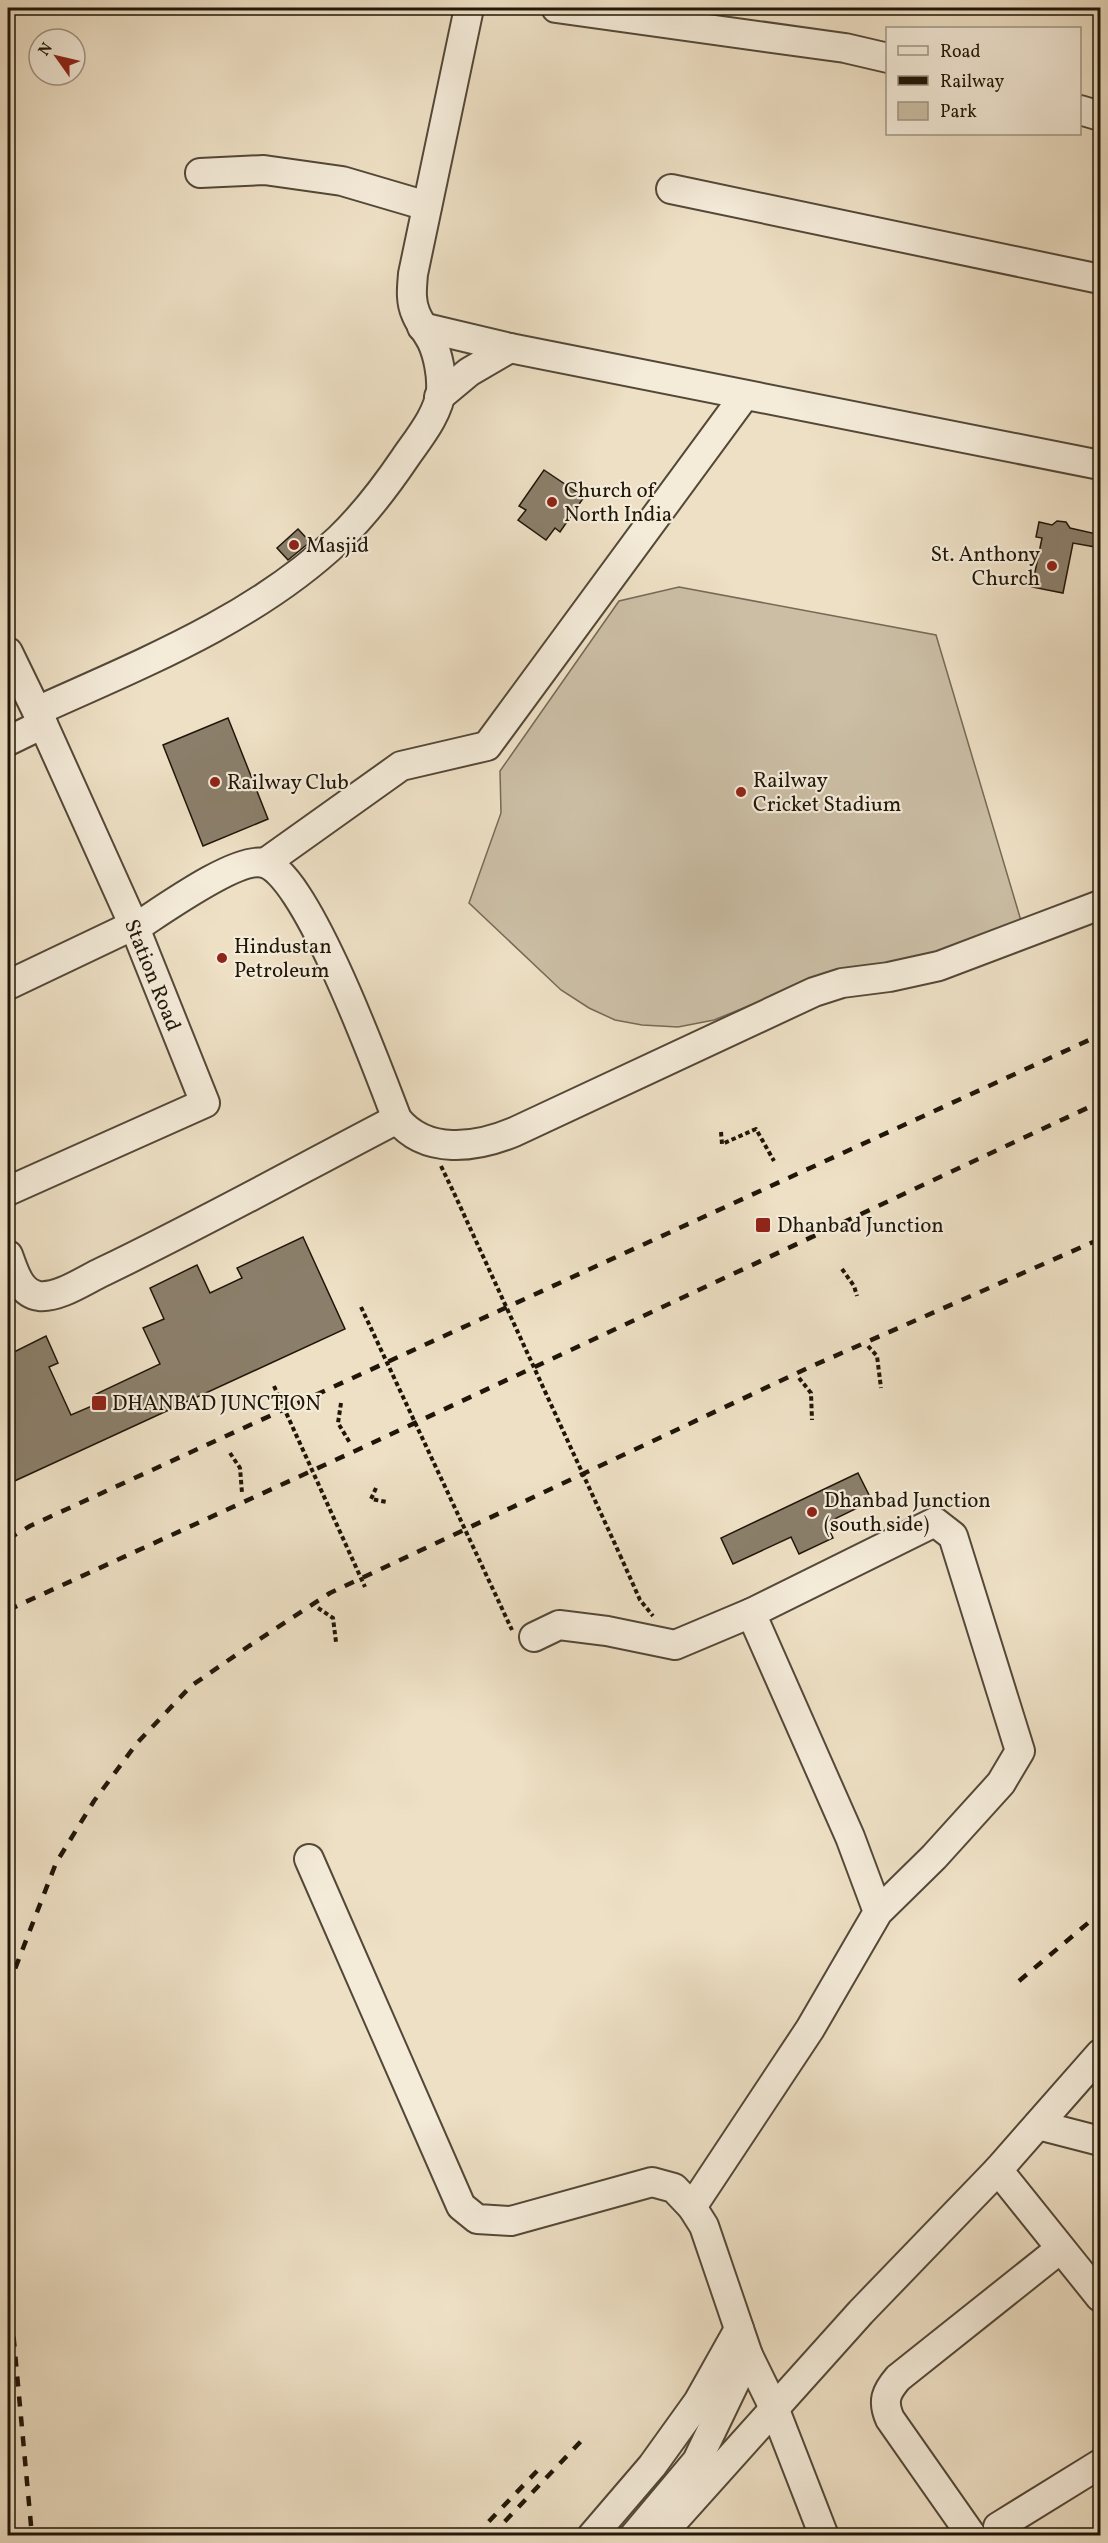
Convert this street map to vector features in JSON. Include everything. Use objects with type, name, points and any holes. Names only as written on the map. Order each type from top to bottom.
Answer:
[{"type":"street","points":[[8,741],[40,718],[212,627],[261,598],[316,559],[357,521],[397,470],[424,429],[441,391],[440,369],[432,343],[415,313],[412,295],[413,274],[470,8]]},
{"type":"street","points":[[556,8],[716,19],[886,58]]},
{"type":"street","points":[[1081,110],[1101,116]]},
{"type":"street","points":[[200,173],[264,170],[342,181],[427,206]]},
{"type":"street","points":[[671,189],[1101,279]]},
{"type":"street","points":[[423,327],[510,348],[1101,465]]},
{"type":"street","points":[[439,397],[469,372],[510,348]]},
{"type":"street","points":[[265,863],[401,766],[487,746],[745,395]]},
{"type":"street","name":"Station Road","points":[[8,652],[135,926],[205,1103],[8,1191]]},
{"type":"street","points":[[8,985],[135,926],[221,874],[255,862],[265,863],[278,869],[288,880],[318,933],[349,998],[397,1119],[410,1131],[444,1145],[466,1146],[489,1142],[514,1132],[814,992],[842,983],[889,977],[939,966],[1101,905]]},
{"type":"street","points":[[8,1255],[17,1280],[29,1293],[46,1296],[61,1291],[125,1261],[397,1119]]},
{"type":"street","points":[[523,1634],[559,1625],[607,1631],[675,1645],[751,1613],[935,1522],[953,1536],[1020,1751],[1001,1783],[934,1857],[878,1912],[804,2038],[692,2207]]},
{"type":"street","points":[[751,1613],[850,1837],[878,1912]]},
{"type":"street","points":[[309,1859],[461,2206],[477,2219],[511,2221],[652,2182],[674,2188],[692,2207],[708,2238],[748,2355],[775,2410],[824,2535]]},
{"type":"street","points":[[660,2535],[861,2312],[998,2170],[1101,2054]]},
{"type":"street","points":[[1038,2125],[1101,2141]]},
{"type":"street","points":[[998,2170],[1101,2297]]},
{"type":"street","points":[[1060,2249],[898,2378],[887,2391],[884,2406],[890,2419],[989,2533],[1101,2464]]},
{"type":"street","points":[[592,2535],[652,2466],[698,2402],[739,2329]]},
{"type":"street","points":[[634,2535],[697,2461],[748,2355]]},
{"type":"path","points":[[721,1132],[722,1144],[756,1129],[774,1161]]},
{"type":"path","points":[[440,1164],[640,1600]]},
{"type":"path","points":[[842,1269],[854,1286],[857,1296]]},
{"type":"path","points":[[361,1307],[523,1634]]},
{"type":"path","points":[[868,1346],[877,1356],[881,1388]]},
{"type":"path","points":[[799,1378],[810,1393],[812,1420]]},
{"type":"path","points":[[274,1386],[365,1587]]},
{"type":"path","points":[[340,1403],[338,1423],[350,1443]]},
{"type":"path","points":[[230,1453],[240,1468],[242,1493]]},
{"type":"path","points":[[376,1488],[371,1499],[387,1502]]},
{"type":"path","points":[[318,1608],[333,1618],[336,1642]]},
{"type":"green space","name":"Railway Cricket Stadium","points":[[679,587],[936,635],[1022,924],[949,951],[792,988],[714,1020],[678,1027],[642,1025],[615,1020],[589,1008],[561,990],[469,903],[501,813],[500,771],[619,601]]},
{"type":"building","name":"Church of North India","points":[[544,470],[584,497],[560,532],[555,528],[546,540],[518,520],[526,510],[519,506]]},
{"type":"building","name":"St. Anthony Church","points":[[1057,521],[1066,522],[1070,528],[1101,535],[1101,548],[1073,543],[1063,593],[1032,587],[1042,538],[1036,537],[1039,522],[1052,525]]},
{"type":"building","name":"Masjid","points":[[298,529],[310,542],[288,560],[277,548]]},
{"type":"building","name":"Railway Club","points":[[228,718],[268,819],[203,846],[163,745]]},
{"type":"building","name":"Dhanbad Junction","points":[[303,1237],[345,1329],[8,1484],[8,1355],[46,1336],[58,1363],[49,1367],[71,1415],[99,1403],[94,1395],[160,1364],[143,1328],[164,1319],[150,1288],[197,1265],[210,1293],[242,1278],[237,1268]]},
{"type":"building","name":"Dhanbad Junction (south side)","points":[[858,1473],[872,1501],[826,1523],[833,1538],[799,1554],[791,1537],[733,1564],[721,1538]]},
{"type":"railway","points":[[8,1539],[30,1526],[1100,1035]]},
{"type":"railway","points":[[8,1610],[368,1445],[1100,1102]]},
{"type":"railway","points":[[8,1987],[56,1863],[94,1801],[137,1743],[191,1686],[249,1646],[330,1593],[810,1367],[1100,1239]]},
{"type":"railway","points":[[1019,1981],[1100,1913]]},
{"type":"railway","points":[[8,2277],[32,2536]]},
{"type":"railway","points":[[491,2536],[583,2439]]},
{"type":"railway","points":[[475,2536],[537,2471]]},
{"type":"place","name":"Church of North India","points":[[552,502]]},
{"type":"place","name":"Masjid","points":[[294,545]]},
{"type":"place","name":"St. Anthony Church","points":[[1052,566]]},
{"type":"place","name":"Railway Club","points":[[215,782]]},
{"type":"place","name":"Railway Cricket Stadium","points":[[741,792]]},
{"type":"place","name":"Hindustan Petroleum","points":[[222,958]]},
{"type":"place","name":"Dhanbad Junction","points":[[763,1225]]},
{"type":"place","name":"DHANBAD JUNCTION","points":[[99,1403]]},
{"type":"place","name":"Dhanbad Junction (south side)","points":[[812,1512]]}]
